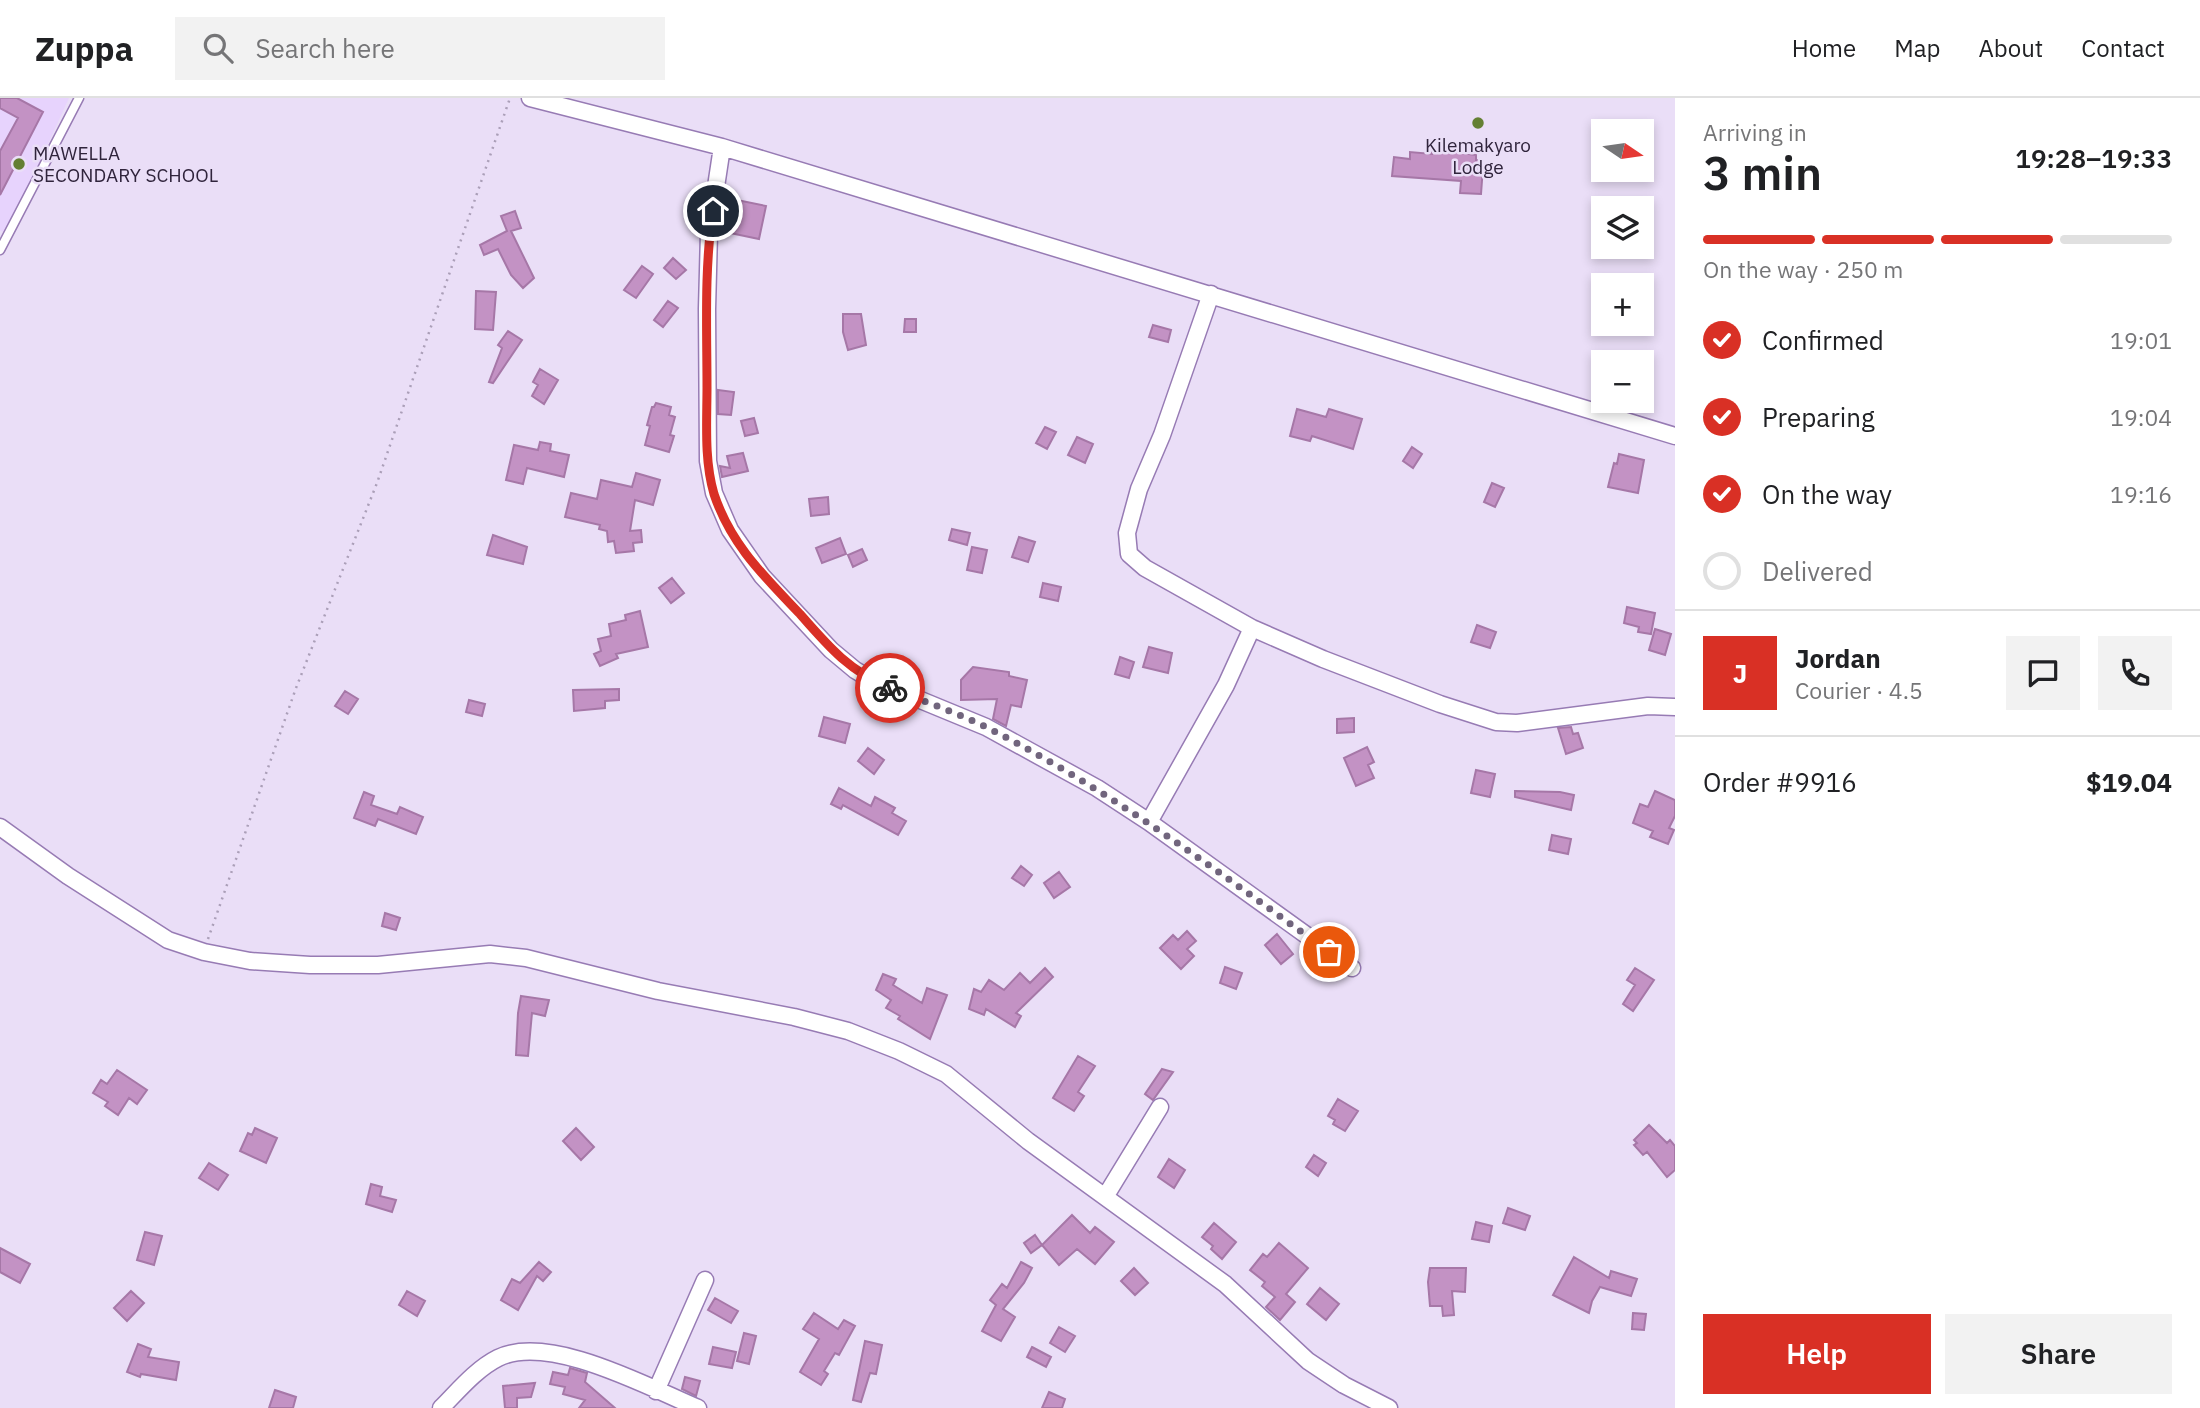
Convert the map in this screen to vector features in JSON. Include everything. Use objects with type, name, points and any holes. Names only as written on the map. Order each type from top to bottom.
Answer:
[{"type":"street","points":[[530,98],[722,147],[1675,436]]},
{"type":"street","points":[[722,147],[709,233],[708,461],[714,493],[730,530],[762,576],[831,650],[855,670],[872,680],[986,727],[1097,789],[1149,822],[1352,968]]},
{"type":"street","points":[[1211,294],[1162,435],[1139,489],[1127,533],[1129,554],[1145,568],[1252,628],[1407,692],[1496,722],[1517,723],[1648,706],[1675,707]]},
{"type":"street","points":[[1149,822],[1226,685],[1252,628]]},
{"type":"street","points":[[0,827],[68,876],[168,940],[204,952],[250,961],[310,965],[378,964],[490,954],[526,957],[658,991],[794,1017],[848,1031],[899,1051],[946,1074],[1028,1141],[1225,1284],[1308,1361],[1344,1385],[1389,1408]]},
{"type":"street","points":[[1105,1197],[1160,1107]]},
{"type":"street","points":[[656,1391],[705,1280]]},
{"type":"street","points":[[441,1408],[481,1368],[497,1358],[516,1352],[547,1352],[591,1363],[698,1408]]},
{"type":"lane","points":[[1,248],[79,98]]},
{"type":"path","points":[[204,952],[296,688],[377,483],[510,98]]},
{"type":"shaded area","name":"MAWELLA SECONDARY SCHOOL","points":[[0,98],[69,98],[7,234],[0,230]]},
{"type":"building","points":[[0,98],[17,98],[43,112],[0,195],[0,151],[18,118],[0,108]]},
{"type":"building","points":[[1441,146],[1461,148],[1460,153],[1476,155],[1476,160],[1481,160],[1481,194],[1460,193],[1461,181],[1392,176],[1394,157],[1410,159],[1410,152],[1432,154],[1432,150],[1441,151]]},
{"type":"building","points":[[737,200],[766,206],[759,239],[730,233]]},
{"type":"building","points":[[515,211],[521,228],[511,231],[534,278],[523,288],[511,275],[498,249],[484,255],[480,245],[507,231],[501,216]]},
{"type":"building","points":[[673,258],[686,270],[676,279],[664,268]]},
{"type":"building","points":[[642,266],[653,274],[636,298],[624,290]]},
{"type":"building","points":[[476,291],[496,292],[493,330],[475,329]]},
{"type":"building","points":[[668,301],[678,308],[663,327],[654,320]]},
{"type":"building","points":[[843,314],[861,314],[866,345],[848,350],[843,332]]},
{"type":"building","points":[[905,319],[916,319],[916,332],[904,332]]},
{"type":"building","points":[[1153,325],[1171,330],[1168,342],[1149,337]]},
{"type":"building","points":[[508,331],[522,340],[493,383],[489,382],[502,348],[498,345]]},
{"type":"building","points":[[540,369],[558,380],[544,404],[532,396],[538,385],[533,382]]},
{"type":"building","points":[[718,390],[734,392],[731,415],[718,414]]},
{"type":"building","points":[[656,403],[671,407],[669,415],[675,417],[670,435],[674,436],[669,452],[645,445],[650,426],[647,425],[652,407]]},
{"type":"building","points":[[1297,409],[1326,417],[1329,409],[1362,419],[1353,449],[1312,436],[1310,441],[1290,436]]},
{"type":"building","points":[[754,418],[758,433],[745,436],[741,421]]},
{"type":"building","points":[[1045,427],[1056,432],[1047,449],[1036,443]]},
{"type":"building","points":[[1077,437],[1093,444],[1085,463],[1068,455]]},
{"type":"building","points":[[540,442],[551,444],[550,451],[569,455],[564,477],[527,468],[523,484],[506,480],[514,445],[538,450]]},
{"type":"building","points":[[1412,447],[1422,454],[1413,468],[1403,461]]},
{"type":"building","points":[[743,453],[748,471],[722,477],[720,466],[730,468],[727,456]]},
{"type":"building","points":[[1619,454],[1644,460],[1638,493],[1608,487]]},
{"type":"building","points":[[636,473],[660,480],[653,505],[635,500],[630,531],[641,530],[642,542],[633,543],[634,551],[616,553],[614,541],[608,542],[607,531],[599,529],[600,525],[565,517],[571,493],[597,499],[601,480],[632,487]]},
{"type":"building","points":[[1492,483],[1504,488],[1495,507],[1484,502]]},
{"type":"building","points":[[828,497],[829,514],[811,516],[809,499]]},
{"type":"building","points":[[952,529],[970,533],[967,545],[949,540]]},
{"type":"building","points":[[493,535],[527,547],[523,564],[487,555]]},
{"type":"building","points":[[1019,537],[1035,542],[1028,562],[1012,557]]},
{"type":"building","points":[[840,538],[846,554],[822,563],[816,548]]},
{"type":"building","points":[[972,547],[987,550],[982,573],[967,570]]},
{"type":"building","points":[[862,549],[867,560],[853,567],[848,555]]},
{"type":"building","points":[[672,578],[684,593],[671,603],[659,588]]},
{"type":"building","points":[[1043,583],[1061,587],[1058,601],[1040,597]]},
{"type":"building","points":[[1627,607],[1655,613],[1651,634],[1638,632],[1639,627],[1624,623]]},
{"type":"building","points":[[640,611],[648,647],[616,654],[618,658],[600,666],[594,654],[601,651],[598,639],[611,636],[609,624],[626,620],[625,615]]},
{"type":"building","points":[[1477,625],[1496,632],[1490,648],[1471,642]]},
{"type":"building","points":[[1655,629],[1671,634],[1665,655],[1649,650]]},
{"type":"building","points":[[1149,647],[1172,653],[1168,673],[1143,667]]},
{"type":"building","points":[[1120,657],[1134,662],[1129,678],[1115,674]]},
{"type":"building","points":[[973,667],[1009,672],[1009,676],[1027,680],[1021,707],[1011,705],[1006,726],[993,719],[997,699],[961,700],[961,680]]},
{"type":"building","points":[[619,689],[619,700],[605,701],[605,708],[574,711],[573,690]]},
{"type":"building","points":[[345,691],[358,699],[348,714],[335,706]]},
{"type":"building","points":[[469,700],[485,704],[482,716],[466,712]]},
{"type":"building","points":[[824,717],[850,724],[845,743],[819,736]]},
{"type":"building","points":[[1354,718],[1354,732],[1337,733],[1337,719]]},
{"type":"building","points":[[1571,727],[1573,734],[1578,733],[1583,748],[1566,754],[1558,728]]},
{"type":"building","points":[[1367,747],[1374,762],[1368,765],[1374,778],[1356,786],[1344,758]]},
{"type":"building","points":[[868,748],[884,760],[874,774],[858,761]]},
{"type":"building","points":[[1476,770],[1495,774],[1490,797],[1471,793]]},
{"type":"building","points":[[839,788],[871,806],[875,797],[895,808],[892,813],[906,821],[898,835],[843,805],[841,809],[831,804]]},
{"type":"building","points":[[1515,791],[1574,795],[1571,810],[1515,797]]},
{"type":"building","points":[[1655,791],[1675,800],[1675,816],[1669,828],[1674,830],[1668,844],[1650,837],[1653,831],[1633,823],[1640,804],[1648,807]]},
{"type":"building","points":[[364,792],[374,796],[371,805],[397,814],[400,807],[423,817],[416,834],[378,819],[375,826],[354,818]]},
{"type":"building","points":[[1552,835],[1571,839],[1568,854],[1549,850]]},
{"type":"building","points":[[1021,866],[1032,875],[1024,886],[1012,878]]},
{"type":"building","points":[[1059,872],[1070,887],[1054,898],[1044,883]]},
{"type":"building","points":[[385,913],[400,918],[396,930],[382,926]]},
{"type":"building","points":[[1187,931],[1196,941],[1187,949],[1194,956],[1181,969],[1160,948],[1173,935],[1178,940]]},
{"type":"building","points":[[1277,934],[1293,954],[1281,964],[1265,945]]},
{"type":"building","points":[[1225,967],[1242,973],[1236,989],[1220,983]]},
{"type":"building","points":[[1045,968],[1053,977],[1016,1013],[1021,1016],[1015,1027],[986,1009],[984,1015],[969,1009],[974,989],[981,992],[989,980],[1004,990],[1020,973],[1030,983]]},
{"type":"building","points":[[1635,968],[1654,980],[1633,1011],[1623,1004],[1635,985],[1627,980]]},
{"type":"building","points":[[883,974],[896,979],[893,985],[922,1003],[927,988],[947,995],[930,1039],[886,1008],[891,1000],[876,990]]},
{"type":"building","points":[[521,996],[549,1000],[545,1016],[532,1013],[528,1056],[516,1055]]},
{"type":"building","points":[[1078,1056],[1095,1066],[1078,1092],[1084,1096],[1074,1111],[1053,1098]]},
{"type":"building","points":[[1162,1069],[1173,1072],[1153,1100],[1145,1094]]},
{"type":"building","points":[[117,1070],[147,1090],[137,1104],[129,1098],[118,1115],[105,1106],[108,1102],[93,1093],[101,1080],[107,1084]]},
{"type":"building","points":[[1338,1099],[1358,1111],[1345,1131],[1333,1124],[1335,1120],[1328,1116]]},
{"type":"building","points":[[1649,1125],[1667,1143],[1670,1140],[1675,1146],[1675,1170],[1667,1177],[1647,1152],[1643,1155],[1634,1145],[1637,1143],[1634,1140]]},
{"type":"building","points":[[255,1128],[277,1138],[266,1163],[240,1151],[248,1133],[252,1135]]},
{"type":"building","points":[[576,1128],[594,1147],[581,1160],[563,1141]]},
{"type":"building","points":[[1314,1155],[1326,1163],[1318,1176],[1306,1167]]},
{"type":"building","points":[[1169,1159],[1185,1170],[1174,1188],[1158,1177]]},
{"type":"building","points":[[209,1163],[228,1175],[218,1190],[199,1178]]},
{"type":"building","points":[[371,1184],[382,1187],[380,1196],[396,1200],[392,1212],[366,1204]]},
{"type":"building","points":[[1508,1208],[1530,1216],[1525,1230],[1503,1223]]},
{"type":"building","points":[[1072,1215],[1090,1233],[1095,1227],[1114,1242],[1095,1264],[1077,1249],[1059,1265],[1042,1245]]},
{"type":"building","points":[[1476,1222],[1492,1226],[1489,1242],[1472,1239]]},
{"type":"building","points":[[1214,1223],[1236,1242],[1222,1259],[1202,1237]]},
{"type":"building","points":[[145,1232],[162,1236],[154,1265],[137,1260]]},
{"type":"building","points":[[1035,1235],[1042,1245],[1031,1253],[1024,1243]]},
{"type":"building","points":[[1279,1243],[1308,1268],[1286,1294],[1295,1302],[1280,1320],[1266,1307],[1275,1297],[1262,1286],[1265,1282],[1250,1270],[1263,1254],[1267,1257]]},
{"type":"building","points":[[0,1248],[30,1264],[20,1283],[0,1272]]},
{"type":"building","points":[[1574,1257],[1609,1278],[1611,1271],[1637,1279],[1631,1296],[1600,1287],[1589,1313],[1553,1295]]},
{"type":"building","points":[[539,1262],[551,1272],[543,1281],[537,1276],[518,1310],[501,1300],[512,1279],[520,1283]]},
{"type":"building","points":[[1021,1262],[1032,1268],[1024,1283],[1003,1309],[1015,1317],[1001,1341],[982,1331],[996,1305],[990,1300],[1002,1284],[1007,1288]]},
{"type":"building","points":[[1134,1268],[1148,1283],[1135,1295],[1121,1281]]},
{"type":"building","points":[[1430,1268],[1466,1268],[1465,1292],[1452,1291],[1454,1315],[1443,1316],[1442,1306],[1430,1306]]},
{"type":"building","points":[[1320,1288],[1339,1304],[1326,1320],[1307,1304]]},
{"type":"building","points":[[131,1291],[144,1303],[127,1321],[114,1308]]},
{"type":"building","points":[[407,1291],[425,1301],[417,1316],[399,1305]]},
{"type":"building","points":[[715,1298],[738,1311],[731,1323],[708,1310]]},
{"type":"building","points":[[814,1313],[838,1329],[844,1320],[855,1326],[839,1355],[835,1353],[824,1371],[828,1374],[821,1385],[800,1372],[819,1339],[803,1329]]},
{"type":"building","points":[[1633,1313],[1646,1314],[1644,1330],[1632,1329]]},
{"type":"building","points":[[1059,1327],[1075,1336],[1065,1352],[1050,1343]]},
{"type":"building","points":[[744,1333],[756,1336],[749,1364],[737,1361]]},
{"type":"building","points":[[865,1341],[882,1345],[876,1374],[870,1373],[861,1402],[853,1400]]},
{"type":"building","points":[[138,1344],[151,1349],[148,1357],[179,1362],[176,1380],[141,1374],[140,1377],[127,1372]]},
{"type":"building","points":[[713,1347],[736,1352],[732,1368],[709,1364]]},
{"type":"building","points":[[1032,1347],[1051,1357],[1046,1367],[1027,1357]]},
{"type":"building","points":[[570,1368],[587,1373],[585,1382],[615,1408],[579,1408],[585,1400],[563,1394],[565,1387],[550,1384],[553,1372],[568,1375]]},
{"type":"building","points":[[685,1377],[700,1381],[696,1396],[682,1389]]},
{"type":"building","points":[[535,1383],[531,1397],[517,1398],[517,1408],[505,1408],[503,1386]]},
{"type":"building","points":[[275,1390],[296,1397],[293,1408],[269,1408]]},
{"type":"building","points":[[1049,1392],[1065,1399],[1062,1408],[1042,1408]]},
{"type":"way so far","points":[[890,688],[986,727],[1097,789],[1149,822],[1329,952]]},
{"type":"place","name":"Kilemakyaro Lodge","points":[[1478,123]]},
{"type":"place","name":"MAWELLA SECONDARY SCHOOL","points":[[19,164]]},
{"type":"route","points":[[713,211],[709,233],[707,413],[708,461],[714,493],[730,530],[762,576],[831,650],[855,670],[890,688]]}]
